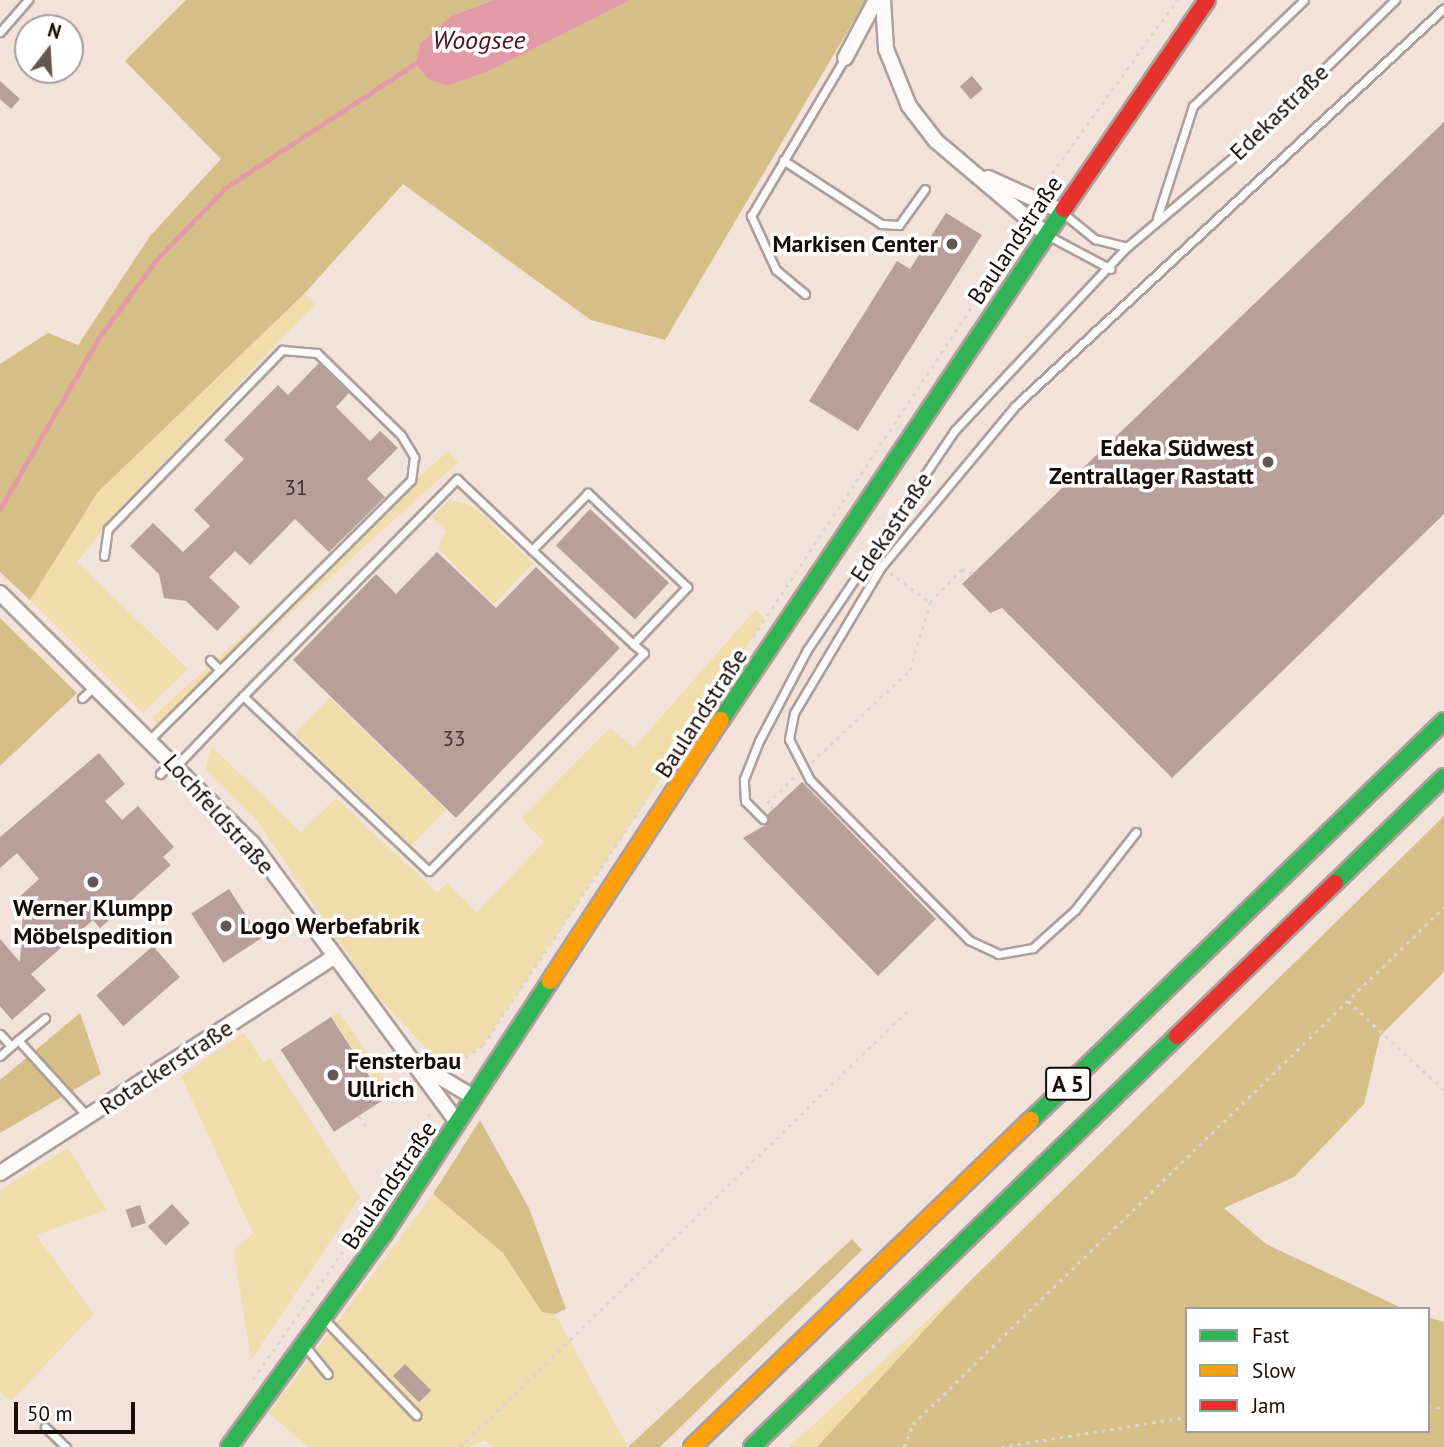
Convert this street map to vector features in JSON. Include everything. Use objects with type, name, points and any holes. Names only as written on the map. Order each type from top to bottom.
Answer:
[{"type":"main road","name":"Baulandstraße","points":[[229,1447],[324,1320],[475,1098],[1061,211],[1207,0]]},
{"type":"main road","name":"A 5","points":[[692,1447],[1444,720]]},
{"type":"main road","name":"A 5","points":[[752,1447],[1444,777]]},
{"type":"street","points":[[845,58],[876,0]]},
{"type":"street","points":[[883,0],[886,50],[909,106],[936,141],[980,174],[1046,234]]},
{"type":"street","points":[[980,174],[1061,211]]},
{"type":"street","name":"Lochfeldstraße","points":[[0,593],[175,763],[252,843],[331,959],[410,1059],[435,1099],[458,1123]]},
{"type":"street","name":"Rotackerstraße","points":[[0,1173],[331,959]]},
{"type":"street","name":"Lochfeldstraße","points":[[410,1059],[445,1077],[475,1098]]},
{"type":"lane","points":[[0,32],[28,0]]},
{"type":"lane","points":[[1156,219],[1193,106],[1304,0]]},
{"type":"lane","name":"Edekastraße","points":[[763,819],[745,801],[744,779],[807,650],[955,430],[1111,269],[1127,247],[1156,219],[1237,154],[1395,0]]},
{"type":"lane","points":[[1136,832],[1075,910],[1033,948],[999,954],[969,940],[803,770],[789,739],[794,713],[881,567],[1015,406],[1444,8]]},
{"type":"lane","points":[[805,294],[776,270],[752,224],[755,206],[845,58]]},
{"type":"lane","points":[[783,160],[881,225],[899,225],[925,190]]},
{"type":"lane","points":[[1061,211],[1096,239],[1127,247]]},
{"type":"lane","points":[[1046,234],[1111,269]]},
{"type":"lane","points":[[104,556],[108,529],[282,351],[317,353],[411,447],[416,470],[150,739]]},
{"type":"lane","points":[[160,774],[175,763],[243,696],[457,479],[644,653],[429,871],[243,696]]},
{"type":"lane","points":[[531,550],[588,493],[687,587],[633,644]]},
{"type":"lane","points":[[210,660],[220,670]]},
{"type":"lane","points":[[82,698],[95,686]]},
{"type":"lane","points":[[0,1056],[45,1018]]},
{"type":"lane","points":[[0,1034],[11,1046]]},
{"type":"lane","points":[[18,1040],[88,1118]]},
{"type":"lane","points":[[324,1320],[416,1415]]},
{"type":"lane","points":[[305,1346],[327,1374]]},
{"type":"lane","points":[[45,1427],[66,1447]]},
{"type":"path","points":[[1043,186],[1177,0]]},
{"type":"path","points":[[751,640],[1004,258],[1016,226]]},
{"type":"path","points":[[881,567],[930,601]]},
{"type":"path","points":[[773,809],[767,803],[910,670],[930,601],[962,569],[976,575]]},
{"type":"path","points":[[445,1077],[482,1045],[653,789]]},
{"type":"path","points":[[904,1447],[913,1424],[1444,907]]},
{"type":"path","points":[[1348,1001],[1444,1090]]},
{"type":"path","points":[[460,1447],[909,1009]]},
{"type":"path","points":[[253,1379],[420,1141],[435,1099]]},
{"type":"path","points":[[359,1116],[368,1129]]},
{"type":"path","points":[[1001,1447],[1185,1417]]},
{"type":"shaded area","points":[[186,0],[493,0],[451,16],[446,86],[631,0],[866,0],[665,340],[591,320],[403,184],[304,294],[98,492],[30,600],[0,572],[0,364],[48,333],[78,345],[150,236],[221,159],[125,61]]},
{"type":"shaded area","points":[[304,294],[315,304],[123,505],[77,562],[188,669],[143,713],[30,600],[98,492]]},
{"type":"shaded area","points":[[448,451],[458,462],[162,728],[152,717]]},
{"type":"shaded area","points":[[450,500],[473,506],[533,563],[494,604],[438,548],[446,531],[432,517]]},
{"type":"shaded area","points":[[755,610],[765,618],[709,706],[483,1045],[455,1063],[429,1051],[375,994],[254,817],[206,769],[211,746],[301,832],[336,798],[437,893],[447,883],[477,912],[544,842],[521,818],[610,728],[634,748]]},
{"type":"shaded area","points":[[0,618],[77,693],[0,766]]},
{"type":"shaded area","points":[[330,698],[446,810],[411,846],[295,734]]},
{"type":"shaded area","points":[[1444,816],[1444,972],[1380,1036],[1364,1104],[1294,1177],[1224,1208],[1266,1244],[1400,1307],[1185,1307],[1185,1433],[1430,1433],[1430,1318],[1444,1322],[1444,1447],[817,1447],[966,1285]]},
{"type":"shaded area","points":[[339,1012],[393,1092],[386,1097],[332,1017]]},
{"type":"shaded area","points":[[80,1013],[101,1074],[0,1133],[0,1080]]},
{"type":"shaded area","points":[[244,1033],[263,1062],[270,1058],[360,1197],[251,1360],[234,1251],[253,1233],[181,1076]]},
{"type":"shaded area","points":[[480,1120],[529,1208],[566,1309],[555,1314],[542,1312],[503,1253],[433,1194]]},
{"type":"shaded area","points":[[68,1148],[107,1210],[36,1235],[94,1314],[11,1401],[0,1392],[0,1190]]},
{"type":"shaded area","points":[[433,1194],[503,1253],[542,1311],[555,1314],[628,1447],[493,1447],[485,1440],[469,1447],[308,1447],[269,1413]]},
{"type":"shaded area","points":[[852,1239],[862,1250],[660,1447],[628,1447]]},
{"type":"shaded area","points":[[966,1285],[817,1447],[789,1447]]},
{"type":"water","name":"Woogsee","points":[[493,0],[631,0],[491,70],[446,86],[427,78],[416,63],[420,44],[451,16]]},
{"type":"building","points":[[972,76],[983,89],[971,99],[960,86]]},
{"type":"building","points":[[0,81],[20,99],[11,109],[0,99]]},
{"type":"building","name":"Edeka Südwest Zentrallager Rastatt","points":[[1444,122],[1444,514],[1172,778],[1002,608],[990,613],[962,584]]},
{"type":"building","points":[[946,213],[982,235],[858,431],[809,401],[897,261],[910,269]]},
{"type":"building","points":[[319,363],[349,393],[336,407],[370,441],[380,431],[398,448],[367,479],[385,497],[329,552],[295,519],[250,565],[235,551],[209,577],[240,607],[217,631],[186,601],[164,598],[159,574],[130,546],[153,523],[183,552],[210,526],[194,510],[244,459],[224,440],[278,385],[288,395]]},
{"type":"building","points":[[590,509],[669,583],[635,619],[556,546]]},
{"type":"building","points":[[437,552],[496,608],[536,567],[620,648],[456,818],[293,660],[376,574],[396,594]]},
{"type":"building","points":[[99,753],[125,784],[105,801],[122,820],[138,806],[174,847],[163,857],[171,865],[100,928],[93,920],[31,974],[46,990],[12,1020],[0,1006],[0,939],[20,962],[23,908],[16,900],[39,879],[17,853],[0,868],[0,837]]},
{"type":"building","points":[[802,782],[936,919],[878,976],[743,838],[767,824],[767,815]]},
{"type":"building","name":"Logo Werbefabrik","points":[[229,889],[261,938],[223,963],[191,914]]},
{"type":"building","points":[[153,946],[180,977],[123,1026],[96,995]]},
{"type":"building","name":"Fensterbau Ullrich","points":[[331,1017],[384,1099],[334,1132],[281,1050]]},
{"type":"building","points":[[172,1204],[190,1223],[166,1246],[148,1227]]},
{"type":"building","points":[[140,1205],[146,1223],[132,1228],[126,1210]]},
{"type":"building","points":[[405,1364],[431,1390],[419,1402],[393,1376]]},
{"type":"waterway","points":[[0,509],[97,340],[157,259],[225,188],[416,63]]},
{"type":"traffic: fast","points":[[721,720],[1064,209]]},
{"type":"traffic: fast","points":[[1031,1120],[1444,721]]},
{"type":"traffic: fast","points":[[1335,883],[1444,777]]},
{"type":"traffic: fast","points":[[229,1447],[384,1234],[550,981]]},
{"type":"traffic: fast","points":[[752,1447],[1177,1036]]},
{"type":"traffic: slow","points":[[550,981],[721,720]]},
{"type":"traffic: slow","points":[[692,1447],[1031,1120]]},
{"type":"traffic: jam","points":[[1064,209],[1207,0]]},
{"type":"traffic: jam","points":[[1177,1036],[1335,883]]},
{"type":"place","name":"Markisen Center","points":[[952,244]]},
{"type":"place","name":"Edeka Südwest Zentrallager Rastatt","points":[[1268,462]]},
{"type":"place","name":"Werner Klumpp Möbelspedition","points":[[93,882]]},
{"type":"place","name":"Logo Werbefabrik","points":[[226,926]]},
{"type":"place","name":"Fensterbau Ullrich","points":[[333,1075]]}]
